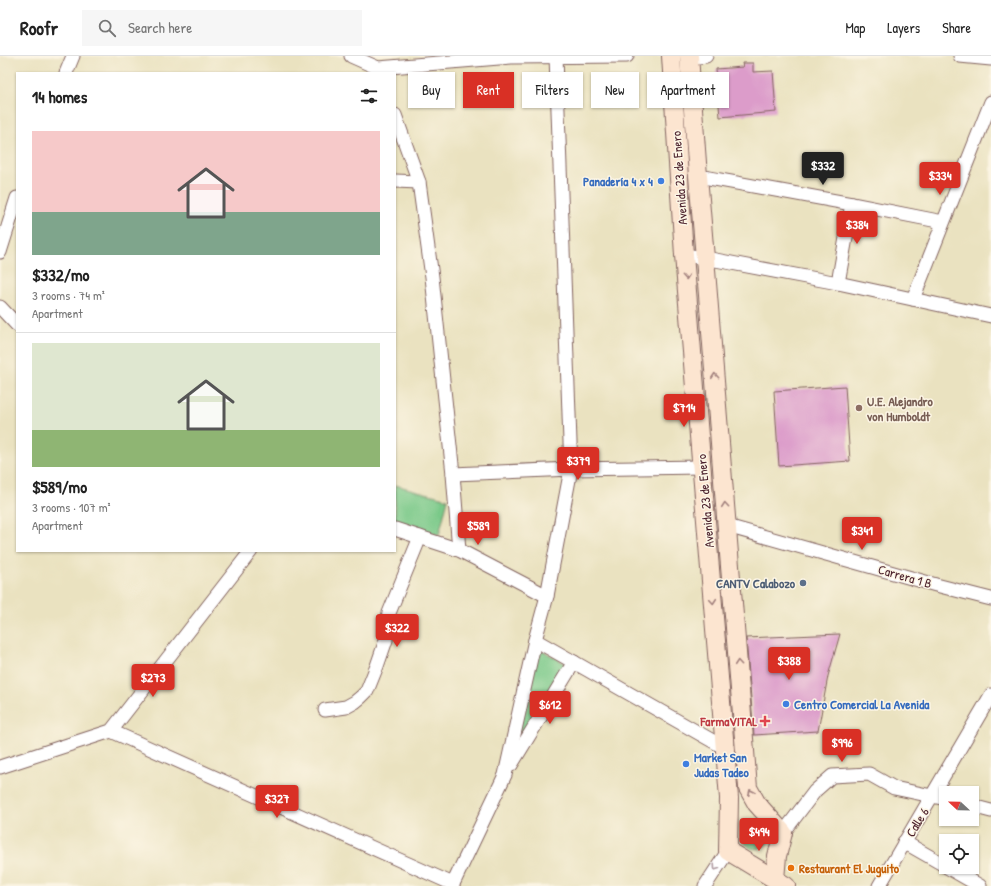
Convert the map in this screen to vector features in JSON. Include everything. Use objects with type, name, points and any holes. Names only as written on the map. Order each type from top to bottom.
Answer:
[{"type":"main road","name":"Avenida 23 de Enero","points":[[671,56],[684,256],[729,798],[728,851]]},
{"type":"main road","name":"Avenida 23 de Enero","points":[[695,57],[698,176],[748,788],[757,804],[783,833]]},
{"type":"main road","points":[[780,882],[777,856],[783,833]]},
{"type":"main road","points":[[728,851],[780,882]]},
{"type":"street","points":[[66,72],[73,56]]},
{"type":"street","points":[[351,56],[379,66],[510,57],[626,56]]},
{"type":"street","points":[[505,775],[547,596],[571,469],[556,56]]},
{"type":"street","points":[[960,56],[991,59]]},
{"type":"street","points":[[913,299],[991,102]]},
{"type":"street","points":[[396,118],[419,182],[432,277],[452,474],[458,550]]},
{"type":"street","points":[[698,176],[943,222]]},
{"type":"street","points":[[396,181],[419,182]]},
{"type":"street","points":[[0,252],[16,201]]},
{"type":"street","points":[[838,283],[852,204]]},
{"type":"street","points":[[684,256],[705,258],[838,283],[991,316]]},
{"type":"street","points":[[0,307],[16,324]]},
{"type":"street","points":[[452,474],[571,469],[702,467]]},
{"type":"street","name":"Carrera 1 B","points":[[727,526],[991,599]]},
{"type":"street","points":[[396,530],[458,550],[547,596]]},
{"type":"street","points":[[325,710],[346,707],[355,702],[367,691],[378,666],[386,640],[389,613],[420,538]]},
{"type":"street","points":[[0,767],[112,731],[250,552]]},
{"type":"street","points":[[536,640],[725,748]]},
{"type":"street","points":[[112,731],[453,885],[505,775],[574,662]]},
{"type":"street","name":"Calle 6","points":[[879,886],[991,695]]},
{"type":"street","points":[[783,833],[815,791],[832,776],[869,774],[894,788],[939,798]]},
{"type":"street","points":[[979,807],[991,810]]},
{"type":"street","points":[[904,842],[939,862]]},
{"type":"street","points":[[704,886],[728,851]]},
{"type":"street","points":[[959,874],[980,886]]},
{"type":"green space","points":[[396,485],[448,499],[439,535],[396,524]]},
{"type":"green space","points":[[538,648],[568,665],[513,750]]},
{"type":"green space","points":[[753,821],[762,822],[770,832],[767,843],[761,848],[757,849],[749,847],[741,836],[746,827]]},
{"type":"building","points":[[742,63],[753,63],[753,72],[773,71],[776,112],[720,117],[719,108],[729,108],[729,72],[716,72],[716,69],[743,67]]},
{"type":"building","points":[[845,386],[850,461],[779,466],[774,391]]},
{"type":"building","name":"Centro Comercial La Avenida","points":[[840,634],[828,676],[818,731],[754,735],[746,638]]},
{"type":"place","name":"Panadería 4 x 4","points":[[661,181]]},
{"type":"place","name":"U.E. Alejandro von Humboldt","points":[[859,408]]},
{"type":"place","name":"CANTV Calabozo","points":[[803,583]]},
{"type":"place","name":"Centro Comercial La Avenida","points":[[786,704]]},
{"type":"place","name":"FarmaVITAL","points":[[765,721]]},
{"type":"place","name":"Market San Judas Tadeo","points":[[686,764]]},
{"type":"place","name":"Restaurant El Juguito","points":[[791,868]]}]
